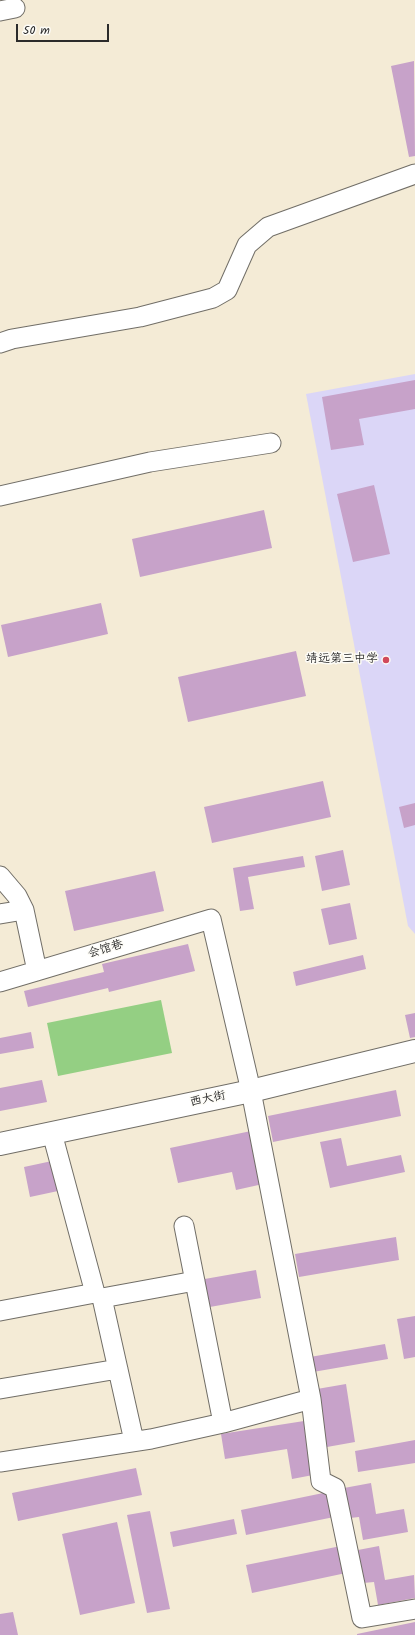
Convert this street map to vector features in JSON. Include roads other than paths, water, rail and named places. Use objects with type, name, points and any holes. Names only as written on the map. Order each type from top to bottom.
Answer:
[{"type":"main road","name":"西大街","points":[[0,1144],[251,1091],[415,1051]]},
{"type":"street","points":[[0,344],[12,339],[140,317],[213,298],[227,290],[247,245],[268,227],[415,174]]},
{"type":"street","points":[[0,496],[150,462],[271,443]]},
{"type":"street","points":[[0,876],[18,896],[24,910],[37,971]]},
{"type":"street","points":[[0,914],[24,910]]},
{"type":"street","name":"会馆巷","points":[[0,982],[211,919],[251,1091]]},
{"type":"street","points":[[251,1091],[311,1399],[322,1481],[335,1488],[362,1618],[415,1609]]},
{"type":"street","points":[[0,1311],[95,1293],[52,1133]]},
{"type":"street","points":[[184,1226],[224,1423]]},
{"type":"street","points":[[134,1441],[102,1298],[195,1281]]},
{"type":"street","points":[[0,1389],[118,1369]]},
{"type":"street","points":[[0,1462],[134,1441],[224,1423],[311,1399]]},
{"type":"place","name":"靖远第三中学","points":[[386,660]]}]
